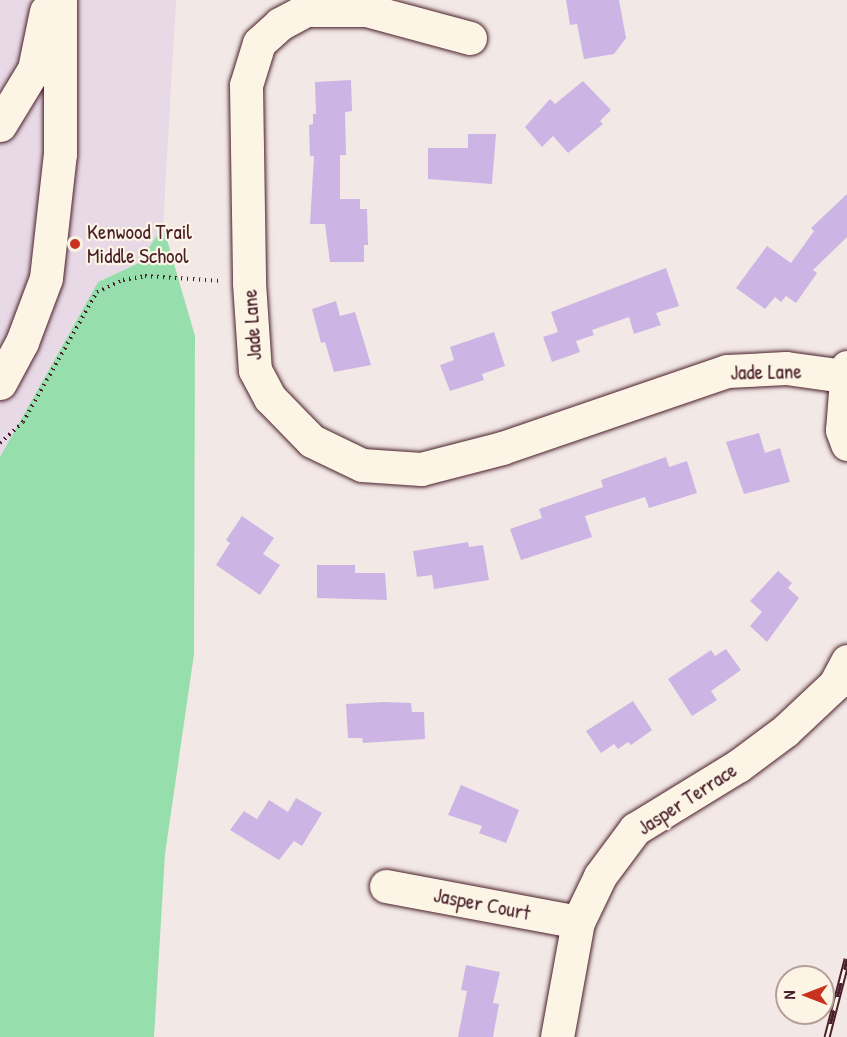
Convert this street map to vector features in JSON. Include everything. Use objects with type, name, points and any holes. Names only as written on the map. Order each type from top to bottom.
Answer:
[{"type":"street","points":[[0,125],[34,69],[48,0]]},
{"type":"street","points":[[0,383],[22,342],[46,278],[60,154],[60,0]]},
{"type":"street","name":"Jade Lane","points":[[470,38],[366,10],[306,10],[280,24],[259,43],[246,85],[249,283],[255,370],[270,398],[312,441],[362,465],[422,469],[502,448],[727,371],[786,368],[845,371]]},
{"type":"street","points":[[845,371],[842,430],[847,444]]},
{"type":"street","name":"Jasper Terrace","points":[[557,1037],[578,922],[600,876],[635,829],[738,766],[785,731],[835,684],[847,661]]},
{"type":"street","name":"Jasper Court","points":[[386,886],[578,922]]},
{"type":"path","points":[[0,443],[23,422],[97,292],[123,280],[145,276],[249,283]]},
{"type":"shaded area","name":"Kenwood Trail Middle School","points":[[0,0],[176,0],[163,226],[139,263],[98,282],[0,457]]},
{"type":"green space","points":[[163,226],[195,336],[194,654],[165,854],[154,1037],[0,1037],[0,457],[98,282],[139,263]]},
{"type":"building","points":[[566,0],[619,0],[626,38],[614,54],[584,59],[577,24],[570,25]]},
{"type":"building","points":[[351,80],[352,111],[345,112],[346,155],[340,155],[340,199],[360,199],[360,209],[367,209],[368,245],[364,245],[364,262],[330,262],[325,224],[310,224],[314,156],[310,156],[309,125],[313,124],[313,114],[316,114],[315,82]]},
{"type":"building","points":[[583,81],[611,110],[600,121],[603,124],[568,153],[553,136],[542,147],[525,127],[550,99],[555,104]]},
{"type":"building","points":[[468,134],[496,134],[492,184],[428,179],[428,148],[468,148]]},
{"type":"building","points":[[847,194],[847,237],[813,270],[817,273],[796,303],[786,296],[781,302],[775,297],[765,309],[736,288],[767,246],[791,263],[814,231],[811,228]]},
{"type":"building","points":[[666,268],[679,306],[656,313],[661,325],[634,334],[629,317],[592,330],[594,335],[576,341],[580,352],[552,362],[543,337],[558,332],[551,312]]},
{"type":"building","points":[[336,301],[340,316],[355,312],[371,365],[334,372],[325,342],[321,343],[312,309]]},
{"type":"building","points":[[494,332],[505,366],[482,374],[484,380],[450,391],[440,365],[454,360],[450,347]]},
{"type":"building","points":[[759,433],[765,453],[780,448],[790,482],[744,494],[726,442]]},
{"type":"building","points":[[666,457],[669,467],[687,461],[697,493],[649,508],[645,497],[585,516],[592,537],[521,560],[510,529],[542,518],[539,509],[603,487],[601,480]]},
{"type":"building","points":[[242,516],[274,538],[263,554],[280,565],[260,595],[216,565],[230,543],[226,540]]},
{"type":"building","points":[[468,542],[469,547],[483,545],[489,580],[434,589],[432,575],[417,577],[413,551]]},
{"type":"building","points":[[317,565],[355,565],[355,573],[385,573],[387,600],[317,598]]},
{"type":"building","points":[[778,571],[792,583],[788,588],[799,598],[767,642],[750,626],[762,612],[750,601]]},
{"type":"building","points":[[726,649],[741,670],[711,691],[717,700],[692,716],[668,679],[711,650],[715,656]]},
{"type":"building","points":[[633,701],[652,730],[631,745],[628,742],[618,749],[614,744],[601,753],[586,731]]},
{"type":"building","points":[[411,703],[412,712],[424,712],[425,739],[363,743],[362,738],[348,738],[346,704]]},
{"type":"building","points":[[461,785],[519,810],[506,843],[479,833],[482,826],[448,815]]},
{"type":"building","points":[[296,798],[322,813],[302,846],[294,841],[279,860],[230,830],[244,811],[257,819],[269,800],[288,812]]},
{"type":"building","points":[[466,965],[500,972],[493,1003],[499,1004],[493,1037],[458,1037],[467,991],[461,990]]},
{"type":"railway","points":[[827,1037],[847,959]]},
{"type":"place","name":"Kenwood Trail Middle School","points":[[75,244]]}]
